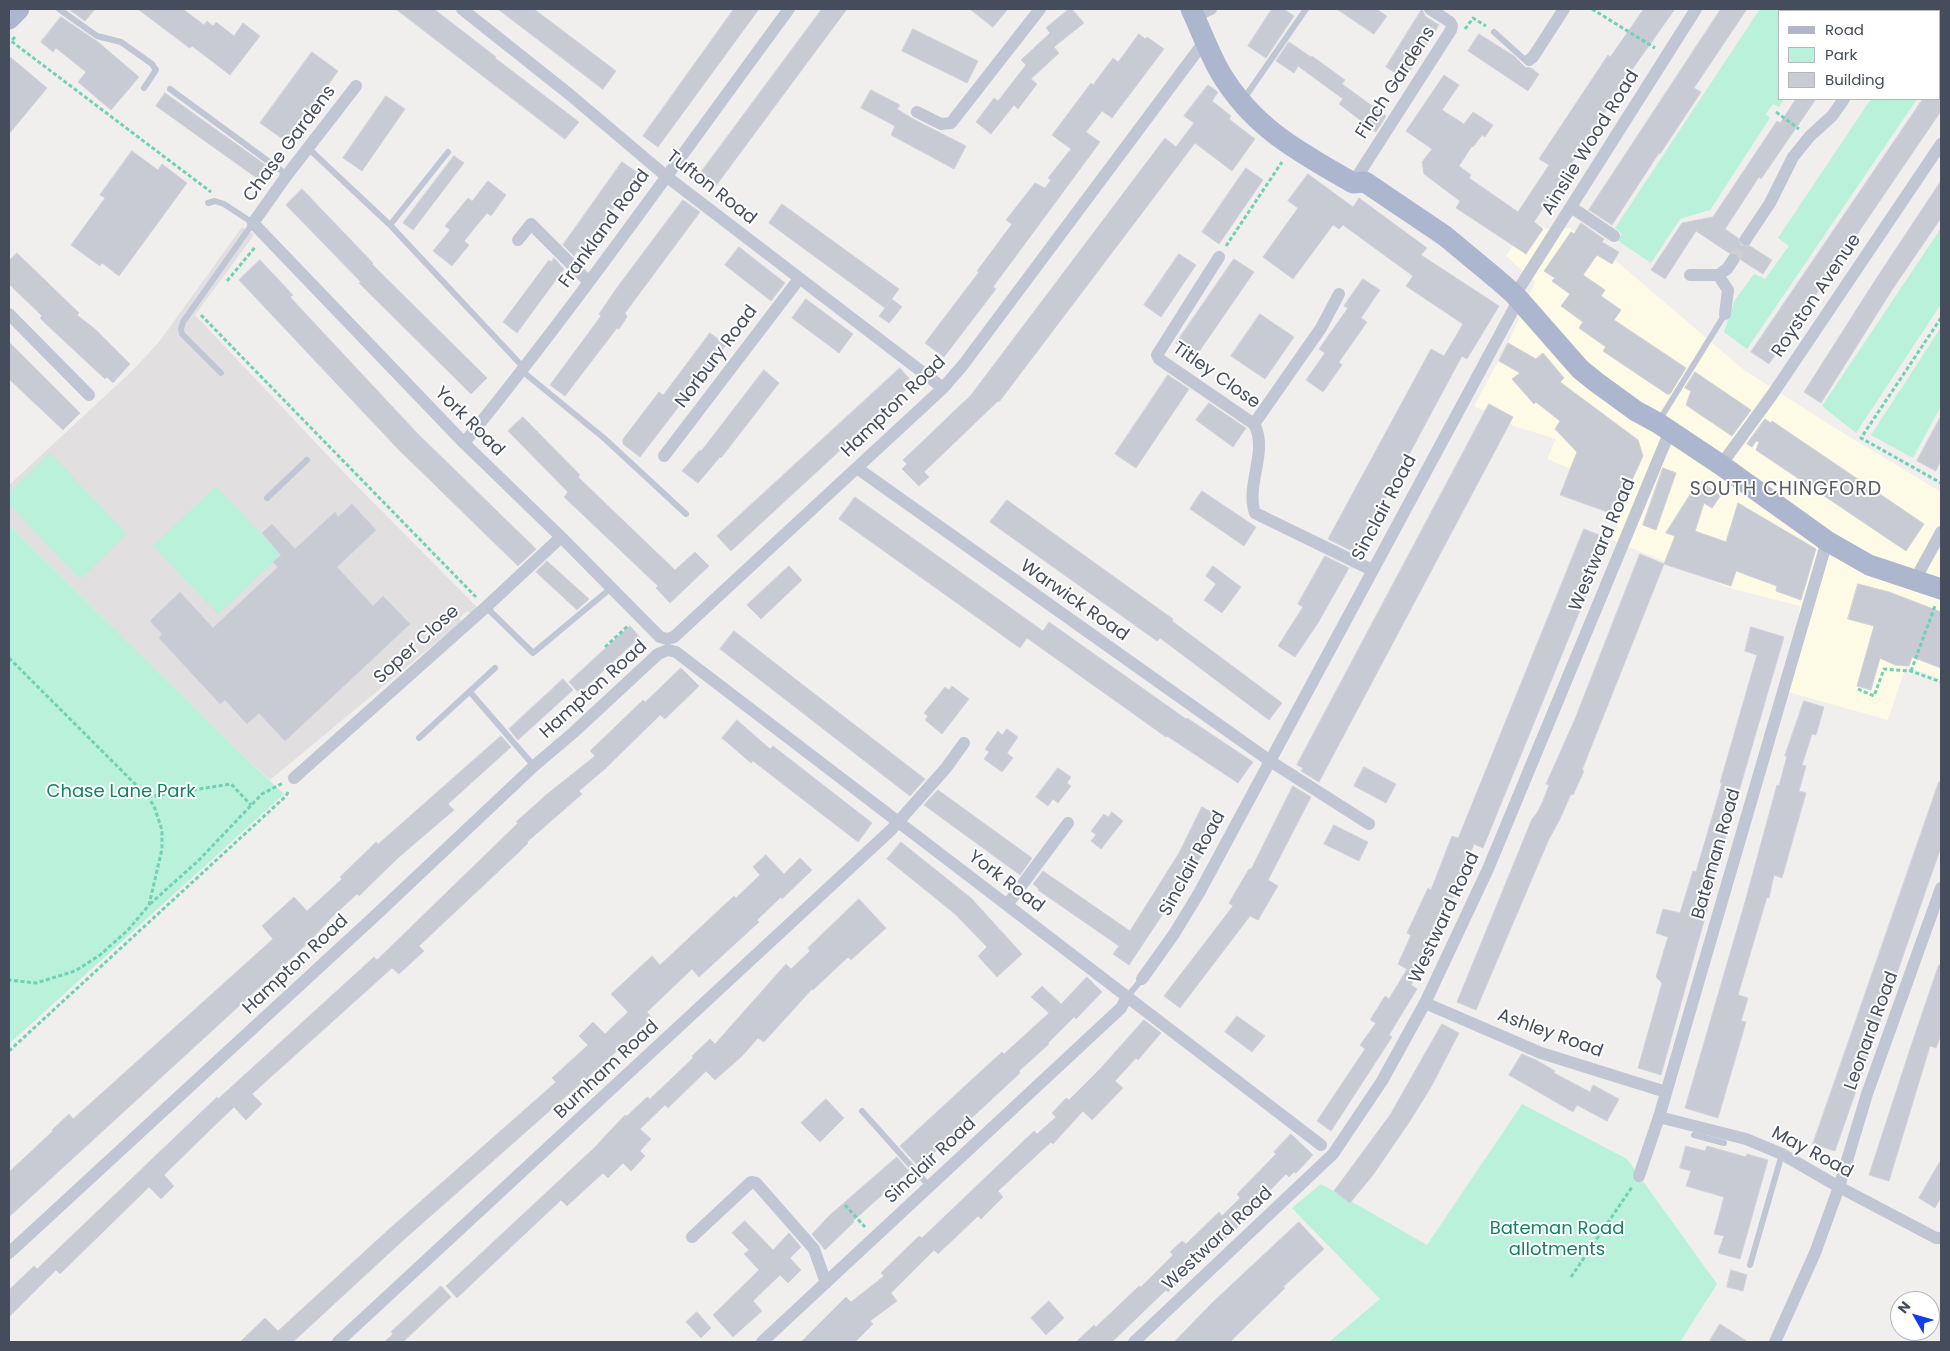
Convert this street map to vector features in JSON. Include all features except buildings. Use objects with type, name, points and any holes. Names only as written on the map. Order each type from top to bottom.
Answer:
[{"type":"main road","points":[[14,26],[19,9]]},
{"type":"main road","points":[[1199,11],[1204,42],[1219,71],[1241,103],[1274,134],[1292,147],[1353,183],[1365,182],[1444,236],[1517,297],[1580,369],[1619,399],[1721,465],[1827,541],[1869,566],[1941,589]]},
{"type":"street","name":"Tufton Road","points":[[462,9],[569,94],[666,176],[943,388]]},
{"type":"street","name":"Frankland Road","points":[[464,443],[523,370],[589,282],[789,9]]},
{"type":"street","points":[[917,112],[941,124],[951,123],[1040,9]]},
{"type":"street","name":"Finch Gardens","points":[[1353,183],[1451,30],[1450,22],[1430,9]]},
{"type":"street","points":[[1529,60],[1533,57],[1564,9]]},
{"type":"street","name":"Ainslie Wood Road","points":[[1517,297],[1571,207],[1696,9]]},
{"type":"street","name":"Hampton Road","points":[[9,1253],[377,914],[534,766],[574,732],[668,645],[674,637],[943,388],[969,357],[1204,42]]},
{"type":"street","name":"Chase Gardens","points":[[253,224],[307,148],[356,86]]},
{"type":"street","points":[[1746,239],[1770,203],[1793,156],[1810,136],[1832,116],[1843,100]]},
{"type":"street","name":"Royston Avenue","points":[[1721,465],[1772,394],[1941,144]]},
{"type":"street","points":[[1571,207],[1614,236]]},
{"type":"street","name":"York Road","points":[[253,224],[464,443],[676,652],[1321,1145]]},
{"type":"street","points":[[518,240],[531,224],[589,282]]},
{"type":"street","name":"Titley Close","points":[[1219,257],[1157,355],[1159,359],[1254,424],[1260,439],[1253,500],[1255,513],[1372,570]]},
{"type":"street","points":[[1690,275],[1718,275],[1727,269],[1733,260]]},
{"type":"street","points":[[1718,275],[1728,290],[1725,314]]},
{"type":"street","name":"Norbury Road","points":[[664,456],[799,279]]},
{"type":"street","points":[[1254,424],[1321,328],[1339,294]]},
{"type":"street","name":"Sinclair Road","points":[[1142,979],[1174,934],[1199,893],[1517,297]]},
{"type":"street","points":[[9,314],[89,396]]},
{"type":"street","name":"Westward Road","points":[[1134,1342],[1332,1154],[1382,1081],[1425,1003],[1488,869],[1629,527],[1664,427]]},
{"type":"street","name":"Warwick Road","points":[[857,468],[1270,761],[1370,824]]},
{"type":"street","points":[[1915,580],[1941,532]]},
{"type":"street","name":"Soper Close","points":[[294,778],[486,607],[561,537]]},
{"type":"street","name":"Bateman Road","points":[[1640,1176],[1802,620],[1827,541]]},
{"type":"street","name":"Burnham Road","points":[[338,1342],[899,822],[946,768],[964,743]]},
{"type":"street","points":[[1007,905],[1068,823]]},
{"type":"street","name":"Leonard Road","points":[[1775,1342],[1815,1253],[1839,1188],[1867,1094],[1941,888]]},
{"type":"street","name":"Sinclair Road","points":[[762,1342],[1121,1008],[1127,997]]},
{"type":"street","name":"Ashley Road","points":[[1425,1003],[1541,1053],[1666,1092]]},
{"type":"street","name":"May Road","points":[[1659,1116],[1711,1134],[1746,1138],[1782,1154],[1839,1188],[1936,1238],[1941,1238]]},
{"type":"street","points":[[692,1237],[751,1182],[756,1183],[814,1249],[826,1283]]},
{"type":"lane","points":[[59,9],[97,36],[121,42],[152,64],[156,70],[144,88]]},
{"type":"lane","points":[[1241,103],[1306,9]]},
{"type":"lane","points":[[1494,32],[1525,60],[1529,60]]},
{"type":"lane","points":[[170,90],[287,175]]},
{"type":"lane","points":[[307,148],[390,225],[523,370],[605,439],[686,514]]},
{"type":"lane","points":[[390,225],[448,152]]},
{"type":"lane","points":[[212,202],[224,204],[253,224],[183,322],[181,328],[182,334],[221,373]]},
{"type":"lane","points":[[1664,427],[1725,314]]},
{"type":"lane","points":[[267,498],[307,460]]},
{"type":"lane","points":[[486,607],[534,654],[611,588]]},
{"type":"lane","points":[[419,738],[495,668]]},
{"type":"lane","points":[[470,692],[534,766]]},
{"type":"lane","name":"Sinclair Road","points":[[1127,997],[1142,979]]},
{"type":"lane","points":[[862,1111],[930,1186]]},
{"type":"lane","points":[[1694,1135],[1711,1134],[1724,1143]]},
{"type":"lane","points":[[1750,1265],[1782,1154]]},
{"type":"path","points":[[1592,9],[1666,55]]},
{"type":"path","points":[[14,26],[11,41],[214,194],[212,202]]},
{"type":"path","points":[[1776,112],[1810,136]]},
{"type":"path","points":[[1219,257],[1292,147]]},
{"type":"path","points":[[224,285],[265,235]]},
{"type":"path","points":[[206,307],[200,314],[486,607]]},
{"type":"path","points":[[1941,318],[1861,438],[1941,483]]},
{"type":"path","points":[[1911,671],[1941,589]]},
{"type":"path","points":[[605,647],[639,616]]},
{"type":"path","points":[[9,658],[148,797],[154,806],[162,830],[162,850],[150,905]]},
{"type":"path","points":[[1858,689],[1874,696],[1884,670],[1911,671],[1941,682]]},
{"type":"path","points":[[9,980],[36,982],[75,971],[100,955],[198,861],[262,794],[294,778]]},
{"type":"path","points":[[148,797],[231,784],[251,805]]},
{"type":"path","points":[[9,1051],[286,796]]},
{"type":"path","points":[[1571,1277],[1640,1176]]},
{"type":"path","points":[[845,1205],[874,1237]]},
{"type":"shaded area","points":[[1530,220],[1546,229],[1570,228],[1602,249],[1744,370],[1941,492],[1941,679],[1906,666],[1888,720],[1788,692],[1800,606],[1730,588],[1612,540],[1631,493],[1547,459],[1556,439],[1514,426],[1474,406],[1508,343],[1535,282],[1506,256]]},
{"type":"shaded area","points":[[242,227],[254,235],[195,315],[350,479],[478,608],[471,614],[467,611],[459,618],[462,621],[270,780],[244,757],[9,525],[9,485],[132,371],[159,342]]},
{"type":"green space","points":[[1760,9],[1842,9],[1778,10],[1778,100],[1783,100],[1779,107],[1773,104],[1766,114],[1770,118],[1710,210],[1680,219],[1651,263],[1617,240],[1622,234],[1615,228]]},
{"type":"green space","points":[[1870,100],[1916,100],[1747,349],[1724,332],[1735,300],[1754,274],[1765,279],[1789,246],[1778,238]]},
{"type":"green space","points":[[1941,228],[1941,304],[1856,433],[1822,406]]},
{"type":"green space","points":[[1941,327],[1941,406],[1913,458],[1871,435]]},
{"type":"green space","points":[[50,453],[127,534],[80,579],[9,504],[9,493]]},
{"type":"green space","points":[[216,486],[281,555],[218,614],[153,546]]},
{"type":"green space","name":"Chase Lane Park","points":[[9,525],[244,757],[284,794],[9,1044]]},
{"type":"green space","name":"Bateman Road allotments","points":[[1522,1104],[1627,1159],[1717,1284],[1680,1342],[1329,1342],[1380,1299],[1292,1208],[1321,1184],[1427,1245]]},
{"type":"tunnel","points":[[1733,260],[1746,239]]},
{"type":"district","name":"SOUTH CHINGFORD","points":[[1786,490]]}]
